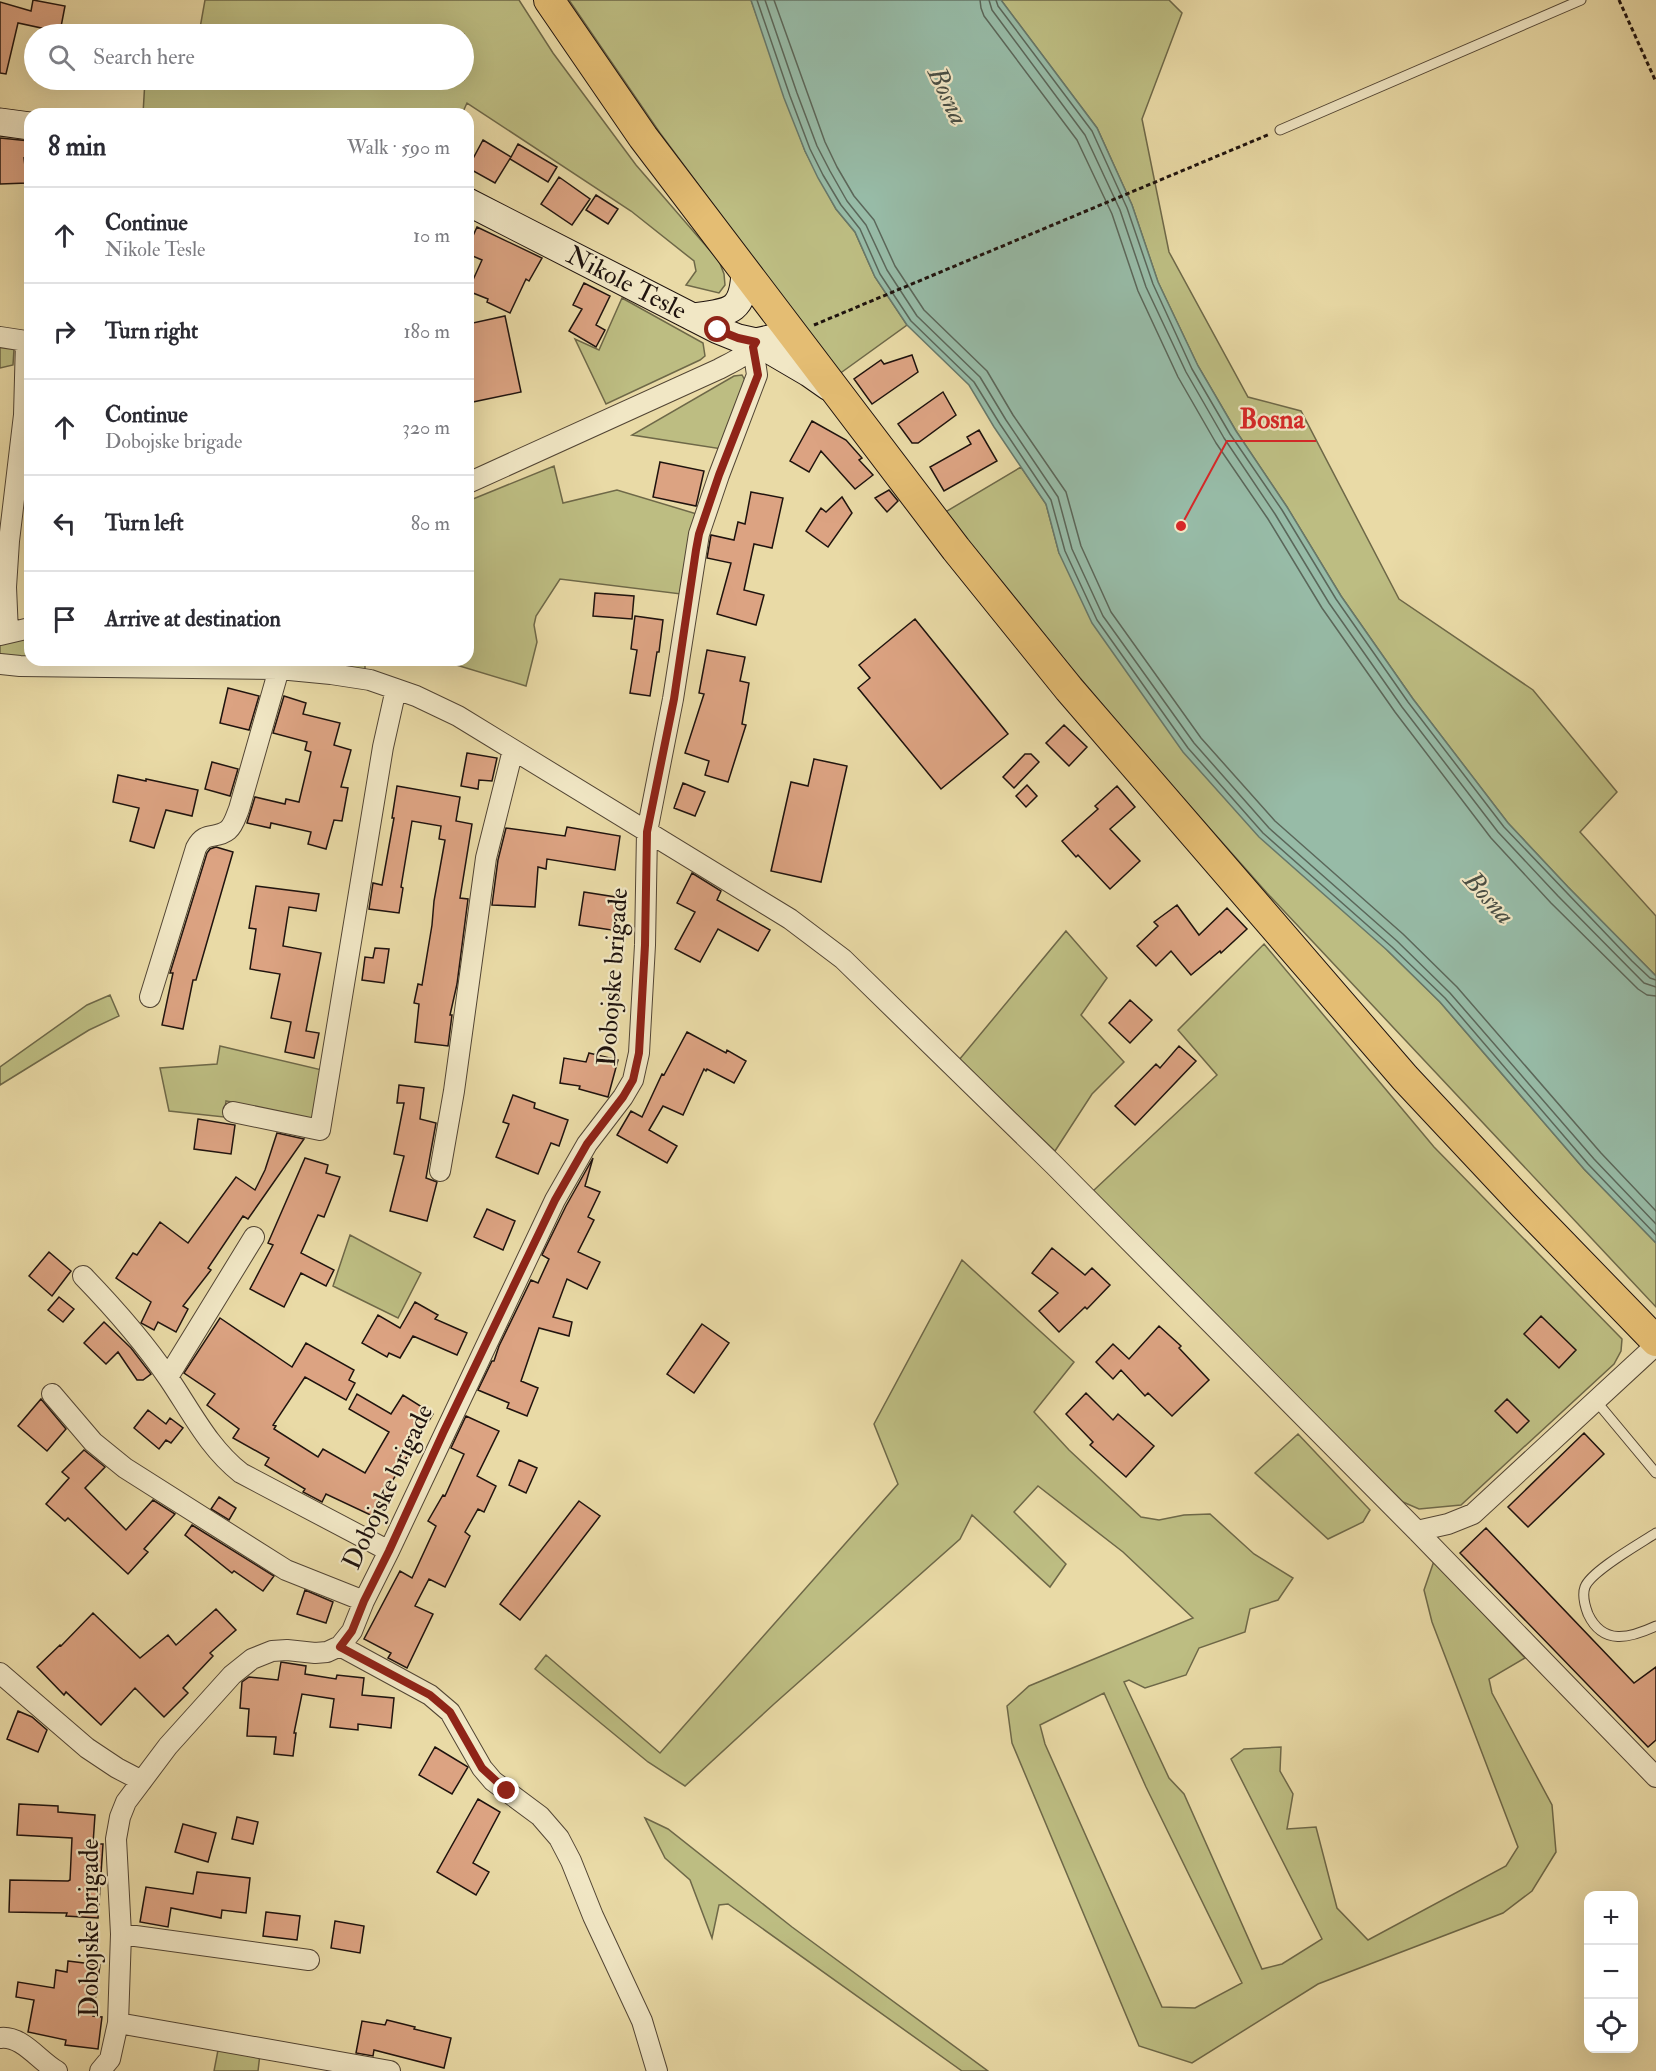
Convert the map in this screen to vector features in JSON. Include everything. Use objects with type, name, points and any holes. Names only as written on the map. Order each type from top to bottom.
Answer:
[{"type":"main road","points":[[549,0],[643,137],[956,549],[1061,680],[1413,1086],[1656,1343]]},
{"type":"street","points":[[0,122],[24,125]]},
{"type":"street","name":"Nikole Tesle","points":[[474,205],[693,317],[754,345],[792,334]]},
{"type":"street","points":[[693,317],[718,314],[736,305],[742,299],[745,272]]},
{"type":"street","points":[[0,337],[24,341]]},
{"type":"street","points":[[474,480],[735,361],[754,345],[809,372],[835,391]]},
{"type":"street","name":"Dobojske brigade","points":[[100,2071],[110,2059],[118,2023],[121,1934],[117,1833],[120,1816],[126,1802],[168,1746],[231,1675],[252,1659],[272,1651],[327,1652],[340,1647],[352,1631],[443,1433],[555,1200],[587,1144],[623,1097],[633,1080],[639,1053],[645,945],[647,832],[674,699],[699,534],[758,375],[754,345]]},
{"type":"street","points":[[24,415],[9,541],[4,634],[24,629]]},
{"type":"street","points":[[0,664],[279,669],[370,680],[416,696],[458,716],[790,919],[843,959],[1054,1165],[1417,1531],[1656,1777]]},
{"type":"street","points":[[150,997],[199,841],[207,835],[227,831],[232,826],[239,809],[279,669]]},
{"type":"street","points":[[233,1113],[320,1130],[383,747],[396,689]]},
{"type":"street","points":[[440,1171],[454,1091],[486,858],[513,750]]},
{"type":"street","points":[[168,1377],[254,1237]]},
{"type":"street","points":[[83,1276],[117,1311],[168,1377],[208,1440],[225,1461],[241,1473],[389,1551]]},
{"type":"street","points":[[1417,1531],[1448,1524],[1473,1514],[1656,1343]]},
{"type":"street","points":[[52,1394],[93,1442],[124,1467],[286,1570],[364,1601]]},
{"type":"street","points":[[340,1647],[430,1695],[450,1712],[482,1768],[493,1780],[540,1816],[559,1838],[642,2021],[657,2071]]},
{"type":"street","points":[[0,1673],[87,1748],[110,1764],[142,1781]]},
{"type":"street","points":[[121,1934],[309,1960]]},
{"type":"street","points":[[118,2023],[390,2071]]},
{"type":"street","points":[[0,2038],[15,2040],[50,2069]]},
{"type":"lane","points":[[1280,130],[1581,0]]},
{"type":"lane","points":[[1596,1401],[1656,1473]]},
{"type":"lane","points":[[1656,1533],[1595,1575],[1585,1587],[1584,1598],[1587,1612],[1593,1622],[1607,1635],[1617,1638],[1632,1636],[1656,1626]]},
{"type":"path","points":[[1619,0],[1656,82]]},
{"type":"path","points":[[792,334],[1280,130]]},
{"type":"green space","points":[[205,0],[519,0],[553,53],[636,165],[719,261],[725,285],[719,293],[686,285],[696,271],[694,261],[631,211],[467,103],[465,108],[143,108],[144,90],[474,90],[474,24],[201,24]]},
{"type":"green space","points":[[569,0],[751,0],[805,151],[836,209],[855,232],[875,277],[907,325],[835,377],[794,314],[660,133]]},
{"type":"green space","points":[[1001,0],[1169,0],[1182,13],[1142,119],[1169,252],[1248,397],[1301,411],[1399,599],[1533,690],[1617,792],[1580,832],[1656,916],[1656,976],[1508,823],[1413,699],[1341,596],[1287,507],[1236,431],[1198,366],[1158,282],[1132,205],[1097,128]]},
{"type":"green space","points":[[622,298],[703,343],[705,356],[606,404],[575,339],[599,350]]},
{"type":"green space","points":[[0,346],[14,349],[13,365],[0,368]]},
{"type":"green space","points":[[742,375],[746,382],[722,449],[632,435],[734,376]]},
{"type":"green space","points":[[554,466],[563,503],[617,490],[700,515],[681,594],[560,579],[536,616],[534,625],[537,642],[526,686],[460,666],[474,666],[474,499]]},
{"type":"green space","points":[[1021,467],[1046,504],[1059,553],[1388,951],[1440,1002],[1584,1169],[1656,1243],[1656,1307],[1267,893],[1143,753],[942,514]]},
{"type":"green space","points":[[24,638],[24,658],[0,657],[0,643]]},
{"type":"green space","points":[[345,666],[365,666],[365,670]]},
{"type":"green space","points":[[1066,931],[1107,978],[1081,1015],[1124,1062],[1092,1094],[1055,1151],[959,1060]]},
{"type":"green space","points":[[1264,944],[1434,1147],[1622,1339],[1621,1351],[1614,1364],[1461,1505],[1419,1509],[1403,1502],[1093,1191],[1217,1075],[1178,1030]]},
{"type":"green space","points":[[110,995],[119,1016],[89,1030],[0,1085],[0,1067],[87,1005]]},
{"type":"green space","points":[[220,1046],[322,1070],[312,1119],[226,1101],[224,1117],[169,1111],[160,1068],[217,1064]]},
{"type":"green space","points":[[350,1235],[421,1273],[398,1318],[333,1286]]},
{"type":"green space","points":[[962,1260],[1074,1362],[1034,1412],[1069,1450],[1141,1517],[1159,1520],[1184,1515],[1210,1514],[1254,1554],[1293,1578],[1278,1600],[1250,1609],[1245,1632],[1199,1648],[1186,1675],[1145,1688],[1129,1680],[1124,1682],[1169,1778],[1184,1794],[1262,1969],[1282,1964],[1322,1939],[1231,1759],[1244,1749],[1281,1747],[1280,1771],[1293,1794],[1287,1829],[1316,1827],[1337,1908],[1368,1940],[1506,1866],[1518,1847],[1432,1622],[1424,1590],[1434,1561],[1525,1658],[1489,1679],[1492,1693],[1552,1805],[1556,1852],[1532,1891],[1503,1913],[1318,1984],[1192,2063],[1139,2046],[1012,1743],[1007,1706],[1029,1686],[1193,1618],[1123,1552],[1038,1486],[1014,1512],[1066,1564],[1050,1587],[972,1515],[960,1539],[685,1786],[648,1762],[535,1669],[546,1655],[660,1753],[898,1484],[874,1424]],"holes":[[[1104,1693],[1146,1787],[1242,1983],[1195,2008],[1162,2007],[1045,1744],[1040,1725]]]},
{"type":"green space","points":[[1298,1434],[1370,1510],[1363,1522],[1328,1539],[1255,1473]]},
{"type":"green space","points":[[645,1818],[668,1829],[792,1927],[988,2071],[962,2071],[728,1904],[719,1905],[712,1938],[690,1880],[665,1858]]},
{"type":"green space","points":[[218,2050],[260,2054],[258,2071],[214,2071]]},
{"type":"water","points":[[751,0],[1001,0],[1097,128],[1132,205],[1158,282],[1198,366],[1236,431],[1287,507],[1341,596],[1413,699],[1508,823],[1656,976],[1656,1243],[1584,1169],[1440,1002],[1388,951],[1259,837],[1183,752],[1092,623],[1059,553],[1046,504],[994,427],[969,385],[907,325],[875,277],[855,232],[836,209],[818,178],[784,98]]},
{"type":"building","points":[[33,0],[65,6],[62,24],[18,23],[6,74],[0,73],[0,2],[31,11]]},
{"type":"building","points":[[0,138],[24,140],[24,183],[0,184]]},
{"type":"building","points":[[483,140],[511,157],[495,183],[474,171],[474,157]]},
{"type":"building","points":[[518,144],[557,167],[548,182],[510,159]]},
{"type":"building","points":[[559,177],[590,199],[572,225],[541,204]]},
{"type":"building","points":[[596,195],[618,209],[608,224],[586,210]]},
{"type":"building","points":[[477,227],[542,258],[529,281],[526,279],[510,313],[474,293],[474,278],[482,260],[474,257],[474,234]]},
{"type":"building","points":[[584,283],[610,296],[596,325],[605,330],[596,347],[569,331],[582,309],[573,305]]},
{"type":"building","points":[[505,316],[521,392],[474,402],[474,323]]},
{"type":"building","points":[[912,355],[918,372],[872,404],[854,379],[881,360],[884,364]]},
{"type":"building","points":[[943,392],[956,415],[918,443],[912,443],[898,424]]},
{"type":"building","points":[[812,421],[846,440],[862,458],[859,460],[873,475],[855,489],[821,451],[809,472],[790,461]]},
{"type":"building","points":[[979,430],[997,461],[944,491],[930,467],[971,444],[967,437]]},
{"type":"building","points":[[660,462],[704,471],[696,506],[653,497]]},
{"type":"building","points":[[889,490],[898,501],[887,512],[875,498]]},
{"type":"building","points":[[751,492],[783,498],[772,548],[754,544],[744,590],[764,595],[756,625],[717,614],[731,563],[707,558],[711,535],[734,540],[738,522],[745,524]]},
{"type":"building","points":[[842,497],[852,513],[828,547],[806,531],[821,508],[826,512]]},
{"type":"building","points":[[595,593],[634,596],[632,619],[593,616]]},
{"type":"building","points":[[635,616],[663,620],[650,696],[630,693],[637,650],[631,649]]},
{"type":"building","points":[[915,619],[1008,734],[941,789],[858,688],[870,678],[859,665]]},
{"type":"building","points":[[707,650],[745,657],[740,681],[749,683],[742,724],[746,725],[728,782],[705,775],[709,761],[685,753],[704,694],[699,693]]},
{"type":"building","points":[[228,688],[259,696],[249,730],[220,723]]},
{"type":"building","points":[[284,696],[306,703],[303,714],[340,723],[334,745],[351,750],[341,787],[348,788],[342,821],[334,820],[326,849],[308,844],[311,832],[271,823],[270,828],[247,823],[255,797],[285,804],[286,799],[299,802],[311,752],[305,750],[307,742],[273,733]]},
{"type":"building","points":[[1064,725],[1087,747],[1069,766],[1046,743]]},
{"type":"building","points":[[467,753],[497,758],[492,781],[479,780],[478,789],[461,786]]},
{"type":"building","points":[[1025,754],[1031,754],[1039,762],[1014,788],[1003,777]]},
{"type":"building","points":[[814,759],[847,766],[821,882],[771,871],[791,782],[808,786]]},
{"type":"building","points":[[212,762],[238,769],[230,796],[205,789]]},
{"type":"building","points":[[118,775],[198,790],[192,816],[166,810],[154,848],[130,841],[139,808],[113,802]]},
{"type":"building","points":[[683,783],[705,792],[695,816],[674,808]]},
{"type":"building","points":[[1027,785],[1037,796],[1026,807],[1016,796]]},
{"type":"building","points":[[397,786],[460,797],[456,821],[472,824],[460,898],[468,899],[457,984],[450,1015],[452,1015],[448,1046],[415,1042],[419,1004],[414,1003],[418,984],[422,985],[445,840],[439,839],[441,826],[412,821],[399,913],[369,909],[373,883],[382,885],[394,818],[392,818]]},
{"type":"building","points":[[1117,786],[1135,807],[1110,829],[1140,861],[1110,889],[1062,841],[1098,809],[1095,806]]},
{"type":"building","points":[[567,827],[620,836],[615,870],[547,859],[546,869],[538,867],[535,907],[492,905],[498,860],[506,828],[565,836]]},
{"type":"building","points":[[216,847],[233,852],[196,980],[193,980],[183,1029],[162,1025],[173,973],[170,973],[207,853]]},
{"type":"building","points":[[692,873],[721,891],[717,900],[770,930],[758,951],[718,929],[700,962],[675,949],[695,912],[677,903]]},
{"type":"building","points":[[256,886],[319,894],[316,911],[289,907],[283,946],[321,953],[306,1031],[319,1033],[314,1058],[285,1052],[291,1022],[271,1018],[280,974],[250,969],[256,929],[249,928]]},
{"type":"building","points":[[584,892],[622,898],[618,931],[579,925]]},
{"type":"building","points":[[1177,905],[1199,935],[1227,908],[1247,929],[1221,953],[1220,951],[1191,975],[1171,951],[1156,966],[1137,946],[1158,926],[1154,922]]},
{"type":"building","points":[[375,948],[389,949],[384,983],[362,980],[365,957],[373,958]]},
{"type":"building","points":[[1130,1000],[1152,1020],[1130,1043],[1109,1023]]},
{"type":"building","points":[[687,1032],[746,1061],[734,1083],[704,1069],[683,1115],[663,1106],[649,1130],[677,1146],[667,1163],[617,1135],[631,1111],[642,1117],[662,1074],[664,1075]]},
{"type":"building","points":[[1179,1046],[1196,1061],[1135,1125],[1115,1106],[1156,1064],[1160,1068]]},
{"type":"building","points":[[589,1053],[618,1060],[608,1097],[579,1089],[580,1086],[560,1083],[564,1058],[586,1062]]},
{"type":"building","points":[[399,1085],[424,1088],[420,1119],[436,1123],[426,1178],[437,1182],[427,1221],[390,1211],[404,1156],[394,1154],[404,1103],[397,1103]]},
{"type":"building","points":[[513,1095],[535,1103],[534,1108],[568,1120],[559,1146],[551,1143],[538,1174],[496,1157],[509,1124],[503,1122]]},
{"type":"building","points":[[198,1119],[235,1125],[231,1154],[194,1149]]},
{"type":"building","points":[[277,1133],[304,1139],[248,1219],[243,1216],[208,1268],[211,1270],[183,1306],[188,1309],[176,1332],[158,1322],[154,1330],[141,1323],[151,1302],[116,1278],[133,1253],[137,1255],[160,1222],[188,1243],[236,1177],[255,1190],[265,1170]]},
{"type":"building","points":[[305,1158],[328,1165],[326,1173],[340,1177],[324,1217],[318,1215],[301,1253],[334,1270],[326,1286],[301,1273],[284,1307],[250,1289],[273,1245],[268,1243]]},
{"type":"building","points":[[593,1158],[585,1186],[600,1192],[588,1217],[594,1220],[578,1252],[600,1262],[587,1289],[567,1279],[553,1317],[572,1322],[569,1336],[539,1328],[521,1381],[538,1388],[527,1416],[507,1408],[509,1403],[478,1390],[494,1361],[531,1280],[538,1283],[549,1259],[542,1255]]},
{"type":"building","points":[[487,1209],[515,1221],[503,1250],[474,1237]]},
{"type":"building","points":[[1052,1248],[1085,1275],[1092,1268],[1110,1285],[1087,1309],[1085,1307],[1059,1332],[1039,1311],[1058,1293],[1032,1273]]},
{"type":"building","points":[[49,1252],[71,1271],[52,1296],[29,1276]]},
{"type":"building","points":[[59,1297],[74,1309],[63,1322],[48,1310]]},
{"type":"building","points":[[415,1302],[438,1315],[435,1319],[467,1333],[457,1355],[413,1336],[400,1358],[389,1353],[387,1357],[362,1343],[378,1315],[400,1328]]},
{"type":"building","points":[[1541,1316],[1576,1350],[1559,1368],[1524,1334]]},
{"type":"building","points":[[220,1318],[292,1367],[306,1343],[354,1370],[349,1380],[355,1383],[346,1400],[305,1377],[273,1425],[276,1426],[274,1429],[318,1457],[323,1449],[365,1473],[389,1432],[349,1409],[357,1394],[391,1414],[403,1395],[433,1414],[388,1488],[392,1490],[379,1519],[326,1494],[322,1502],[303,1492],[305,1489],[265,1465],[269,1458],[233,1438],[239,1429],[207,1405],[215,1394],[184,1373]]},
{"type":"building","points":[[104,1322],[131,1348],[151,1374],[143,1380],[137,1380],[118,1352],[106,1364],[84,1343]]},
{"type":"building","points":[[702,1324],[729,1343],[694,1393],[667,1374]]},
{"type":"building","points":[[1159,1326],[1181,1346],[1179,1348],[1209,1380],[1172,1416],[1148,1393],[1145,1396],[1121,1370],[1113,1379],[1096,1362],[1113,1344],[1129,1359]]},
{"type":"building","points":[[1086,1393],[1113,1420],[1118,1414],[1154,1446],[1126,1477],[1090,1445],[1093,1442],[1066,1414]]},
{"type":"building","points":[[41,1399],[66,1429],[47,1451],[18,1426]]},
{"type":"building","points":[[1507,1399],[1529,1421],[1517,1433],[1495,1411]]},
{"type":"building","points":[[148,1410],[166,1424],[170,1418],[183,1428],[171,1443],[166,1440],[159,1449],[134,1428]]},
{"type":"building","points":[[466,1416],[499,1431],[477,1476],[496,1486],[484,1512],[478,1509],[465,1532],[470,1536],[445,1587],[429,1579],[415,1606],[433,1614],[407,1668],[388,1658],[391,1653],[364,1639],[400,1571],[412,1578],[436,1526],[428,1521],[443,1495],[445,1496],[464,1454],[451,1448]]},
{"type":"building","points":[[1584,1433],[1604,1454],[1528,1527],[1508,1507]]},
{"type":"building","points":[[84,1450],[105,1467],[85,1488],[126,1530],[153,1500],[175,1514],[144,1549],[148,1552],[128,1574],[68,1518],[65,1521],[46,1504],[69,1478],[62,1472]]},
{"type":"building","points":[[519,1460],[537,1468],[526,1493],[509,1485]]},
{"type":"building","points":[[219,1497],[236,1508],[229,1520],[211,1509]]},
{"type":"building","points":[[579,1501],[600,1516],[520,1620],[500,1604]]},
{"type":"building","points":[[192,1525],[274,1576],[263,1591],[234,1571],[232,1573],[185,1535]]},
{"type":"building","points":[[1486,1528],[1634,1683],[1656,1667],[1656,1740],[1648,1747],[1460,1553]]},
{"type":"building","points":[[305,1590],[333,1602],[326,1623],[297,1614]]},
{"type":"building","points":[[216,1609],[236,1630],[210,1653],[213,1656],[183,1688],[188,1693],[164,1717],[135,1688],[101,1725],[66,1692],[64,1695],[37,1667],[93,1613],[140,1658],[168,1635],[176,1645]]},
{"type":"building","points":[[281,1662],[306,1666],[305,1674],[336,1679],[337,1675],[364,1678],[362,1695],[394,1698],[391,1728],[358,1724],[358,1730],[330,1727],[334,1699],[302,1694],[294,1733],[296,1733],[293,1756],[274,1754],[276,1737],[247,1736],[249,1709],[240,1708],[242,1682],[249,1677],[278,1680]]},
{"type":"building","points":[[18,1711],[32,1717],[47,1730],[38,1752],[7,1739]]},
{"type":"building","points":[[435,1747],[468,1767],[452,1794],[419,1775]]},
{"type":"building","points":[[478,1799],[500,1812],[473,1863],[489,1872],[476,1895],[437,1872]]},
{"type":"building","points":[[19,1804],[58,1806],[58,1812],[95,1815],[93,1844],[103,1844],[98,1918],[66,1916],[67,1913],[9,1912],[10,1880],[70,1880],[72,1838],[17,1835]]},
{"type":"building","points":[[237,1817],[258,1822],[253,1844],[232,1839]]},
{"type":"building","points":[[183,1824],[216,1833],[208,1862],[175,1852]]},
{"type":"building","points":[[197,1872],[250,1878],[246,1913],[222,1910],[221,1918],[171,1908],[168,1927],[140,1922],[146,1887],[193,1894]]},
{"type":"building","points":[[266,1912],[300,1916],[297,1940],[263,1936]]},
{"type":"building","points":[[335,1921],[364,1926],[360,1953],[331,1948]]},
{"type":"building","points":[[68,1961],[100,1965],[93,2016],[102,2017],[98,2049],[65,2045],[66,2040],[28,2032],[34,2000],[16,1997],[18,1982],[54,1988],[56,1970],[67,1972]]},
{"type":"building","points":[[387,2020],[451,2038],[444,2068],[374,2050],[373,2056],[356,2053],[362,2021],[385,2025]]},
{"type":"place","name":"Bosna","points":[[1181,526]]},
{"type":"route","points":[[507,1791],[482,1768],[450,1712],[430,1695],[340,1647],[352,1631],[443,1433],[555,1200],[587,1144],[623,1097],[633,1080],[639,1053],[645,945],[647,832],[674,699],[696,550],[699,534],[719,475],[758,375],[753,347],[756,342],[718,330]]}]
